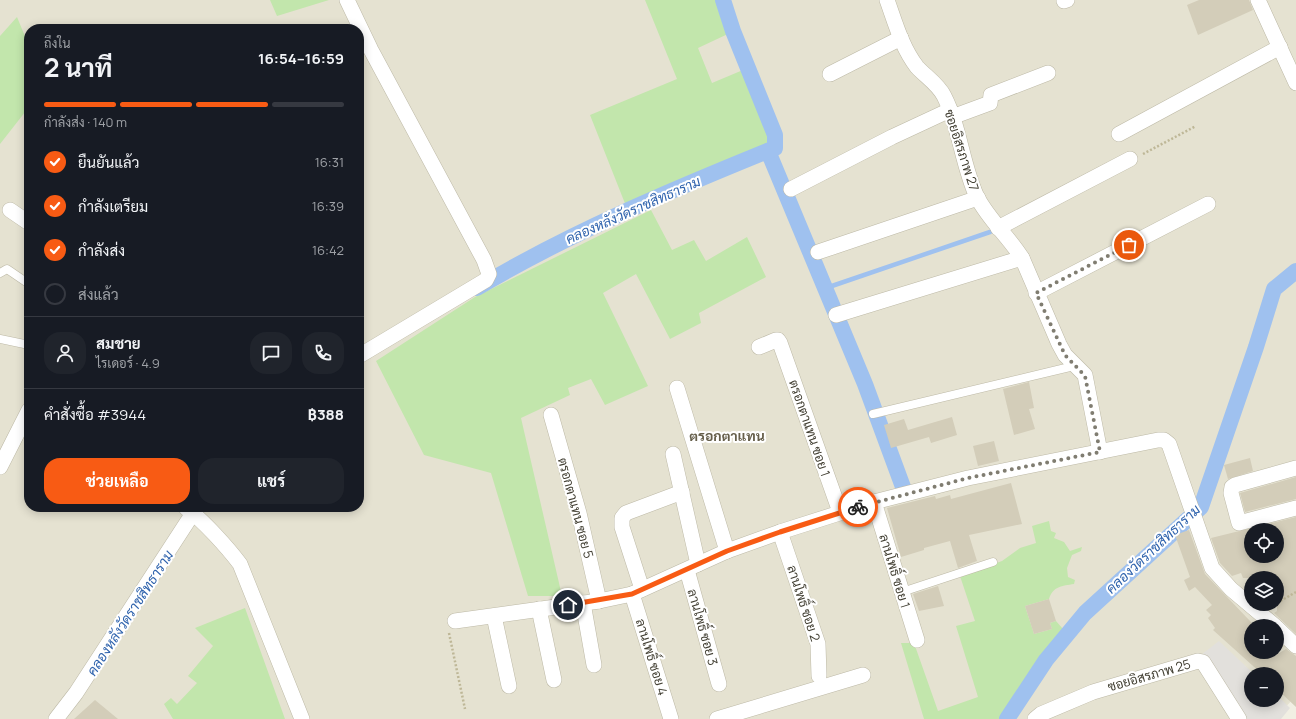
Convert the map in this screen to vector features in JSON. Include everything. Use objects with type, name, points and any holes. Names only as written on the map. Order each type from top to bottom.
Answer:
[{"type":"street","points":[[347,0],[359,24]]},
{"type":"street","name":"ซอยอิสรภาพ 27","points":[[887,0],[901,38],[916,66],[943,94],[951,114],[965,166],[978,198],[998,228],[1014,246],[1022,258],[1059,344],[1074,366],[1085,376],[1088,383],[1100,452]]},
{"type":"street","points":[[1258,0],[1296,83]]},
{"type":"street","points":[[364,35],[484,260],[489,274],[486,280],[364,353]]},
{"type":"street","points":[[830,74],[901,38]]},
{"type":"street","points":[[1119,134],[1280,47]]},
{"type":"street","points":[[791,189],[892,137],[951,114],[990,103],[991,95],[1048,73]]},
{"type":"street","points":[[998,228],[1130,159]]},
{"type":"street","points":[[818,252],[978,198]]},
{"type":"street","points":[[1036,293],[1208,204]]},
{"type":"street","points":[[10,210],[24,220]]},
{"type":"street","points":[[836,315],[1022,258]]},
{"type":"street","name":"ตรอกตาแทน ซอย 1","points":[[759,347],[776,340],[780,343],[840,512]]},
{"type":"street","points":[[677,388],[727,551]]},
{"type":"street","name":"ตรอกตาแทน ซอย 5","points":[[551,415],[579,513],[599,601]]},
{"type":"street","points":[[0,467],[24,420]]},
{"type":"street","points":[[455,621],[599,601],[637,591],[727,551],[840,512],[874,502],[968,478],[1164,440],[1169,444],[1212,568],[1231,589],[1267,619]]},
{"type":"street","name":"ลานโพธิ์ ซอย 3","points":[[673,454],[682,492],[692,567],[719,684]]},
{"type":"street","points":[[1296,468],[1235,485],[1232,487],[1231,493],[1239,523],[1296,508]]},
{"type":"street","name":"ลานโพธิ์ ซอย 4","points":[[671,719],[637,591],[622,527],[622,518],[626,513],[682,492]]},
{"type":"street","name":"ลานโพธิ์ ซอย 1","points":[[874,502],[917,640]]},
{"type":"street","points":[[56,719],[76,693],[105,650],[191,512]]},
{"type":"street","points":[[194,512],[240,564],[302,719]]},
{"type":"street","name":"ลานโพธิ์ ซอย 2","points":[[780,532],[817,639],[819,653],[819,676]]},
{"type":"street","points":[[583,603],[594,665]]},
{"type":"street","points":[[539,609],[554,680]]},
{"type":"street","points":[[494,616],[509,686]]},
{"type":"street","points":[[1284,635],[1296,646]]},
{"type":"street","name":"ซอยอิสรภาพ 25","points":[[1035,719],[1041,714],[1093,692],[1198,661],[1203,662],[1239,719]]},
{"type":"street","points":[[717,719],[864,675]]},
{"type":"lane","points":[[0,273],[7,270],[24,281]]},
{"type":"lane","points":[[0,339],[24,344]]},
{"type":"lane","points":[[873,414],[1074,366]]},
{"type":"lane","points":[[902,592],[993,562]]},
{"type":"path","points":[[1130,159],[1142,155],[1196,126]]},
{"type":"path","points":[[1284,599],[1296,592]]},
{"type":"path","points":[[455,621],[450,627],[448,634],[465,709]]},
{"type":"shaded area","points":[[0,0],[1296,0],[1296,696],[1274,719],[0,719]]},
{"type":"shaded area","points":[[1219,641],[1247,667],[1244,667],[1244,707],[1284,707],[1284,702],[1290,708],[1281,719],[1244,719],[1201,655]]},
{"type":"green space","points":[[270,0],[329,0],[277,16]]},
{"type":"green space","points":[[645,0],[717,0],[730,33],[698,48],[712,83],[743,70],[771,143],[626,206],[590,115],[677,79]]},
{"type":"green space","points":[[17,17],[24,34],[24,113],[0,144],[0,36]]},
{"type":"green space","points":[[651,210],[672,250],[694,240],[706,261],[747,237],[766,277],[699,313],[701,323],[670,339],[636,274],[603,293],[648,386],[605,405],[591,379],[568,388],[570,395],[521,418],[562,596],[528,596],[491,473],[424,455],[376,361],[475,297]]},
{"type":"green space","points":[[1049,521],[1051,531],[1056,533],[1054,538],[1064,542],[1070,551],[1082,547],[1081,551],[1072,555],[1067,568],[1068,577],[1075,580],[1074,584],[1058,587],[1053,591],[1049,599],[1025,606],[1034,634],[1052,629],[1050,623],[1056,621],[1063,629],[1001,719],[924,719],[901,643],[914,643],[938,711],[978,697],[956,626],[975,621],[960,576],[1002,561],[1020,548],[1036,543],[1032,526]]},
{"type":"green space","points":[[245,608],[285,719],[173,719],[164,704],[171,698],[177,704],[197,683],[188,676],[213,646],[195,628]]},
{"type":"building","points":[[1199,0],[1249,0],[1253,10],[1198,35],[1187,5]]},
{"type":"building","points":[[1029,382],[1034,408],[1029,409],[1035,429],[1014,435],[1003,389]]},
{"type":"building","points":[[952,417],[957,435],[931,443],[929,437],[891,448],[884,425],[904,419],[908,430]]},
{"type":"building","points":[[994,441],[999,461],[978,466],[973,446]]},
{"type":"building","points":[[1250,458],[1253,471],[1228,479],[1224,465]]},
{"type":"building","points":[[1296,477],[1296,499],[1245,512],[1240,493]]},
{"type":"building","points":[[1011,483],[1022,524],[969,535],[977,561],[958,568],[950,541],[924,548],[924,550],[901,557],[887,508],[935,496],[936,499],[950,495],[951,499]]},
{"type":"building","points":[[1296,517],[1296,634],[1284,623],[1284,619],[1280,619],[1274,613],[1277,611],[1284,611],[1284,571],[1244,571],[1243,578],[1241,573],[1232,576],[1220,563],[1211,538],[1244,530],[1244,563],[1284,563],[1284,523],[1272,523]]},
{"type":"building","points":[[1189,530],[1205,574],[1248,619],[1244,619],[1244,658],[1213,630],[1215,628],[1208,618],[1211,615],[1206,610],[1212,605],[1195,587],[1189,591],[1184,580],[1190,577],[1175,535]]},
{"type":"building","points":[[938,586],[944,606],[919,611],[913,594]]},
{"type":"building","points":[[1049,599],[1056,621],[1050,623],[1052,629],[1034,634],[1025,606]]},
{"type":"building","points":[[1286,649],[1296,656],[1296,707],[1284,696],[1284,667],[1254,667],[1245,659],[1284,659],[1284,650]]},
{"type":"building","points":[[95,700],[118,719],[74,719]]},
{"type":"waterway","name":"คลองหลังวัดราชสิทธาราม","points":[[477,288],[549,248],[623,212],[775,148],[775,135],[733,31],[723,0]]},
{"type":"waterway","points":[[768,151],[865,384],[903,487]]},
{"type":"waterway","points":[[826,288],[990,232]]},
{"type":"waterway","name":"คลองวัดราชสิทธาราม","points":[[1007,719],[1046,660],[1085,613],[1201,507],[1256,347],[1274,289],[1296,271]]},
{"type":"way so far","points":[[858,507],[968,478],[1100,452],[1088,383],[1085,376],[1065,355],[1036,293],[1129,245]]},
{"type":"district","name":"ตรอกตาแทน","points":[[727,436]]},
{"type":"route","points":[[568,605],[599,601],[632,594],[727,551],[858,507]]}]
